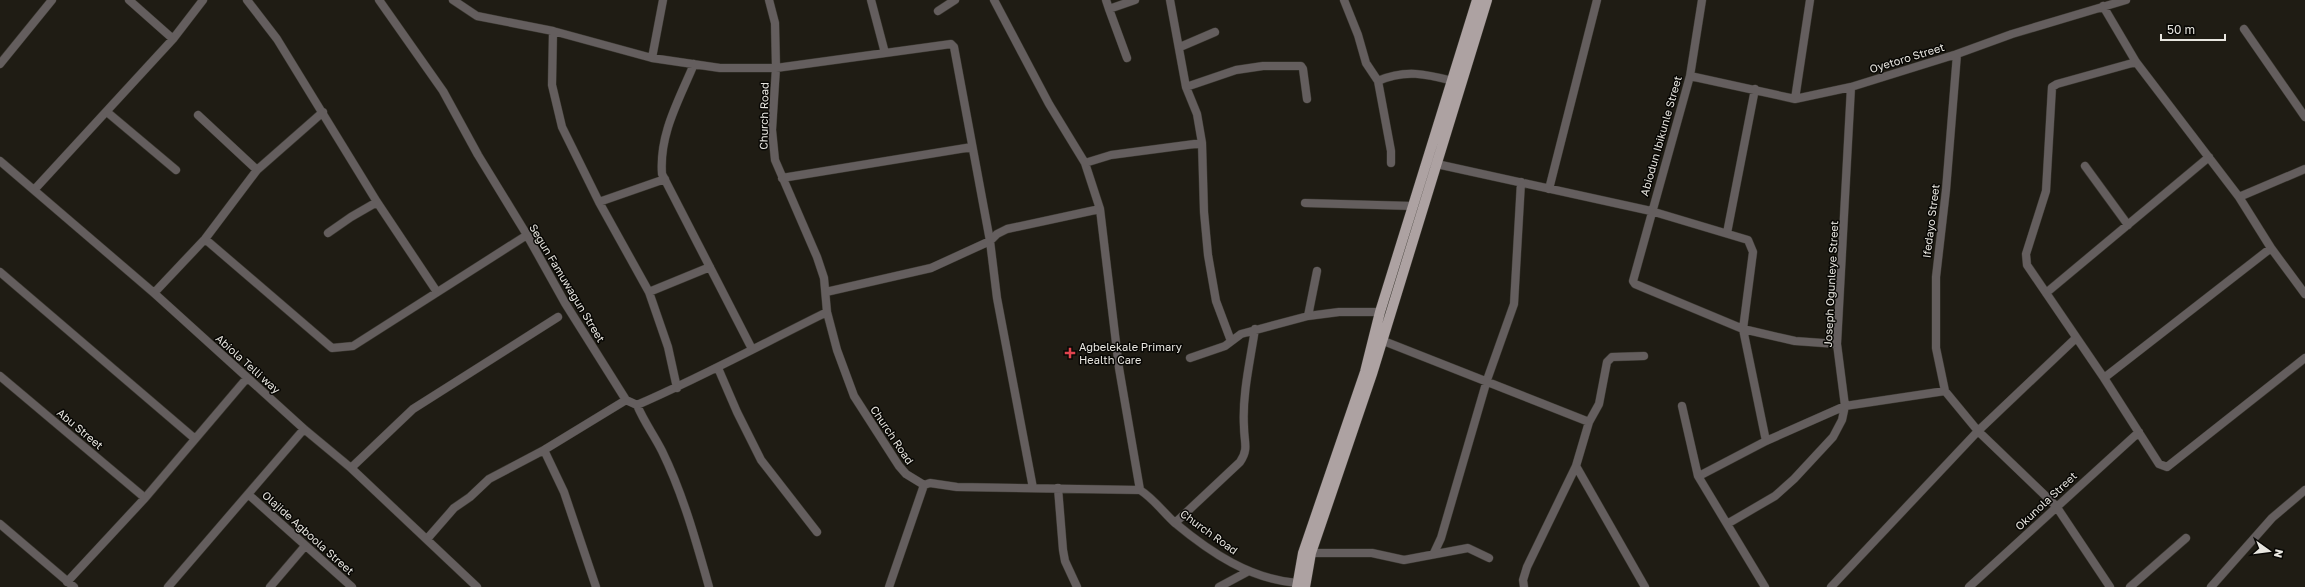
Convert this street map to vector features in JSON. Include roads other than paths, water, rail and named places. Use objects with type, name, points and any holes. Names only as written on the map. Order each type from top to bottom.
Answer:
[{"type":"main road","points":[[1299,586],[1381,340],[1477,0]]},
{"type":"main road","points":[[1299,586],[1303,553],[1364,372],[1380,312],[1413,206],[1432,163],[1487,0]]},
{"type":"street","points":[[0,64],[52,0]]},
{"type":"street","points":[[129,0],[173,39]]},
{"type":"street","points":[[34,190],[173,39],[203,0]]},
{"type":"street","points":[[247,0],[277,39],[377,202],[437,292]]},
{"type":"street","name":"Segun Famuwagun Street","points":[[379,0],[442,91],[478,155],[527,235],[565,303],[626,400]]},
{"type":"street","points":[[453,0],[477,16],[553,31],[652,58],[720,68],[776,68],[951,44],[954,47],[990,241],[997,298],[1033,488]]},
{"type":"street","points":[[652,58],[663,0]]},
{"type":"street","name":"Church Road","points":[[769,0],[775,23],[776,68],[772,148],[775,160],[817,257],[826,292],[827,312],[840,359],[864,414],[902,470],[924,485]]},
{"type":"street","points":[[871,0],[884,53]]},
{"type":"street","points":[[938,11],[955,0]]},
{"type":"street","points":[[889,587],[924,485],[930,483],[957,487],[1140,490],[1119,368],[1100,209],[1085,163],[1049,104],[994,0]]},
{"type":"street","points":[[1106,0],[1127,58]]},
{"type":"street","points":[[1109,9],[1135,0]]},
{"type":"street","points":[[1170,0],[1180,47],[1186,87],[1197,114],[1202,143],[1204,212],[1208,255],[1216,301],[1230,341]]},
{"type":"street","points":[[1344,0],[1358,35],[1366,63],[1378,81],[1391,151],[1391,163]]},
{"type":"street","points":[[1549,189],[1597,0]]},
{"type":"street","name":"Abiodun Ibikunle Street","points":[[1702,0],[1690,76],[1633,277],[1635,284],[1743,329]]},
{"type":"street","points":[[1795,99],[1810,0]]},
{"type":"street","name":"Oyetoro Street","points":[[1690,76],[1756,89],[1795,99],[1851,87],[1956,54],[2012,34],[2126,0]]},
{"type":"street","points":[[2104,6],[2136,62],[2239,197],[2271,248],[2304,290]]},
{"type":"street","points":[[2244,29],[2305,117]]},
{"type":"street","points":[[553,31],[552,85],[562,127],[599,202],[649,292],[668,347],[677,388]]},
{"type":"street","points":[[1180,47],[1215,32]]},
{"type":"street","name":"Ifedayo Street","points":[[1945,391],[1936,348],[1936,276],[1946,190],[1956,54]]},
{"type":"street","points":[[2136,62],[2057,84],[2052,87],[2046,191],[2025,260],[2104,378],[2159,464],[2168,467],[2305,358]]},
{"type":"street","points":[[694,64],[665,132],[661,160],[662,174],[752,349]]},
{"type":"street","points":[[1186,87],[1236,70],[1263,66],[1301,66],[1303,69],[1307,99]]},
{"type":"street","points":[[1378,81],[1394,74],[1423,74],[1453,81]]},
{"type":"street","name":"Joseph Ogunleye Street","points":[[1727,524],[1775,496],[1794,479],[1833,436],[1842,420],[1845,406],[1837,344],[1851,87]]},
{"type":"street","points":[[1727,233],[1756,89]]},
{"type":"street","points":[[107,112],[176,170]]},
{"type":"street","points":[[154,294],[205,239],[257,170],[323,112]]},
{"type":"street","points":[[198,115],[257,170]]},
{"type":"street","points":[[1085,163],[1111,155],[1202,143]]},
{"type":"street","points":[[782,178],[972,147]]},
{"type":"street","points":[[2046,293],[2209,157]]},
{"type":"street","name":"Abiola Telli way","points":[[0,161],[154,294],[304,429],[351,468],[478,587]]},
{"type":"street","points":[[1432,163],[1651,211],[1748,240],[1753,252],[1743,329],[1766,441]]},
{"type":"street","points":[[2085,166],[2128,225]]},
{"type":"street","points":[[2239,197],[2305,168]]},
{"type":"street","points":[[599,202],[665,179]]},
{"type":"street","points":[[1434,553],[1441,538],[1487,380],[1514,304],[1521,182]]},
{"type":"street","points":[[328,233],[351,217],[377,202]]},
{"type":"street","points":[[1305,203],[1413,206]]},
{"type":"street","points":[[826,292],[931,268],[990,241],[997,234],[1007,229],[1100,209]]},
{"type":"street","points":[[205,239],[332,348],[353,346],[527,235]]},
{"type":"street","points":[[2104,378],[2271,248]]},
{"type":"street","points":[[649,292],[710,267]]},
{"type":"street","points":[[1308,316],[1317,271]]},
{"type":"street","points":[[0,272],[194,438]]},
{"type":"street","points":[[637,405],[718,368],[752,349],[827,312]]},
{"type":"street","points":[[1190,358],[1214,351],[1241,334],[1308,316],[1339,312],[1380,312]]},
{"type":"street","points":[[351,468],[413,409],[433,394],[558,317]]},
{"type":"street","points":[[1743,329],[1794,341],[1837,344]]},
{"type":"street","points":[[1175,523],[1240,462],[1246,454],[1247,446],[1243,412],[1255,330]]},
{"type":"street","points":[[1831,587],[1978,431],[2076,338]]},
{"type":"street","points":[[1381,340],[1487,380],[1589,422]]},
{"type":"street","points":[[1524,587],[1524,573],[1576,466],[1589,422],[1599,404],[1609,358],[1644,356]]},
{"type":"street","points":[[718,368],[737,412],[761,460],[817,532]]},
{"type":"street","name":"Abu Street","points":[[0,376],[145,498]]},
{"type":"street","points":[[0,524],[71,584],[194,438],[247,378]]},
{"type":"street","points":[[1699,476],[1766,441],[1845,406],[1945,391],[1978,431],[2056,506],[2110,587]]},
{"type":"street","points":[[427,539],[454,508],[470,497],[488,479],[544,450],[626,400],[637,405],[644,422],[661,450],[684,502],[709,587]]},
{"type":"street","points":[[1682,406],[1699,476],[1727,524],[1753,563],[1765,587]]},
{"type":"street","points":[[168,587],[249,495],[304,429]]},
{"type":"street","name":"Okunola Street","points":[[1969,587],[2056,506],[2139,432]]},
{"type":"street","points":[[544,450],[564,492],[596,587]]},
{"type":"street","points":[[1576,466],[1645,587]]},
{"type":"street","points":[[1058,488],[1062,550],[1065,562],[1077,587]]},
{"type":"street","name":"Church Road","points":[[1140,490],[1151,497],[1175,523],[1222,557],[1247,572],[1274,581],[1299,586]]},
{"type":"street","points":[[2211,587],[2272,518],[2305,490]]},
{"type":"street","name":"Olajide Agboola Street","points":[[249,495],[352,587]]},
{"type":"street","points":[[2130,587],[2186,538]]},
{"type":"street","points":[[270,587],[306,546]]},
{"type":"street","points":[[1311,553],[1372,553],[1404,560],[1420,558],[1434,553],[1450,553],[1468,548],[1489,558]]},
{"type":"street","points":[[1218,587],[1247,572]]},
{"type":"place","name":"Agbelekale Primary Health Care","points":[[1070,353]]}]
